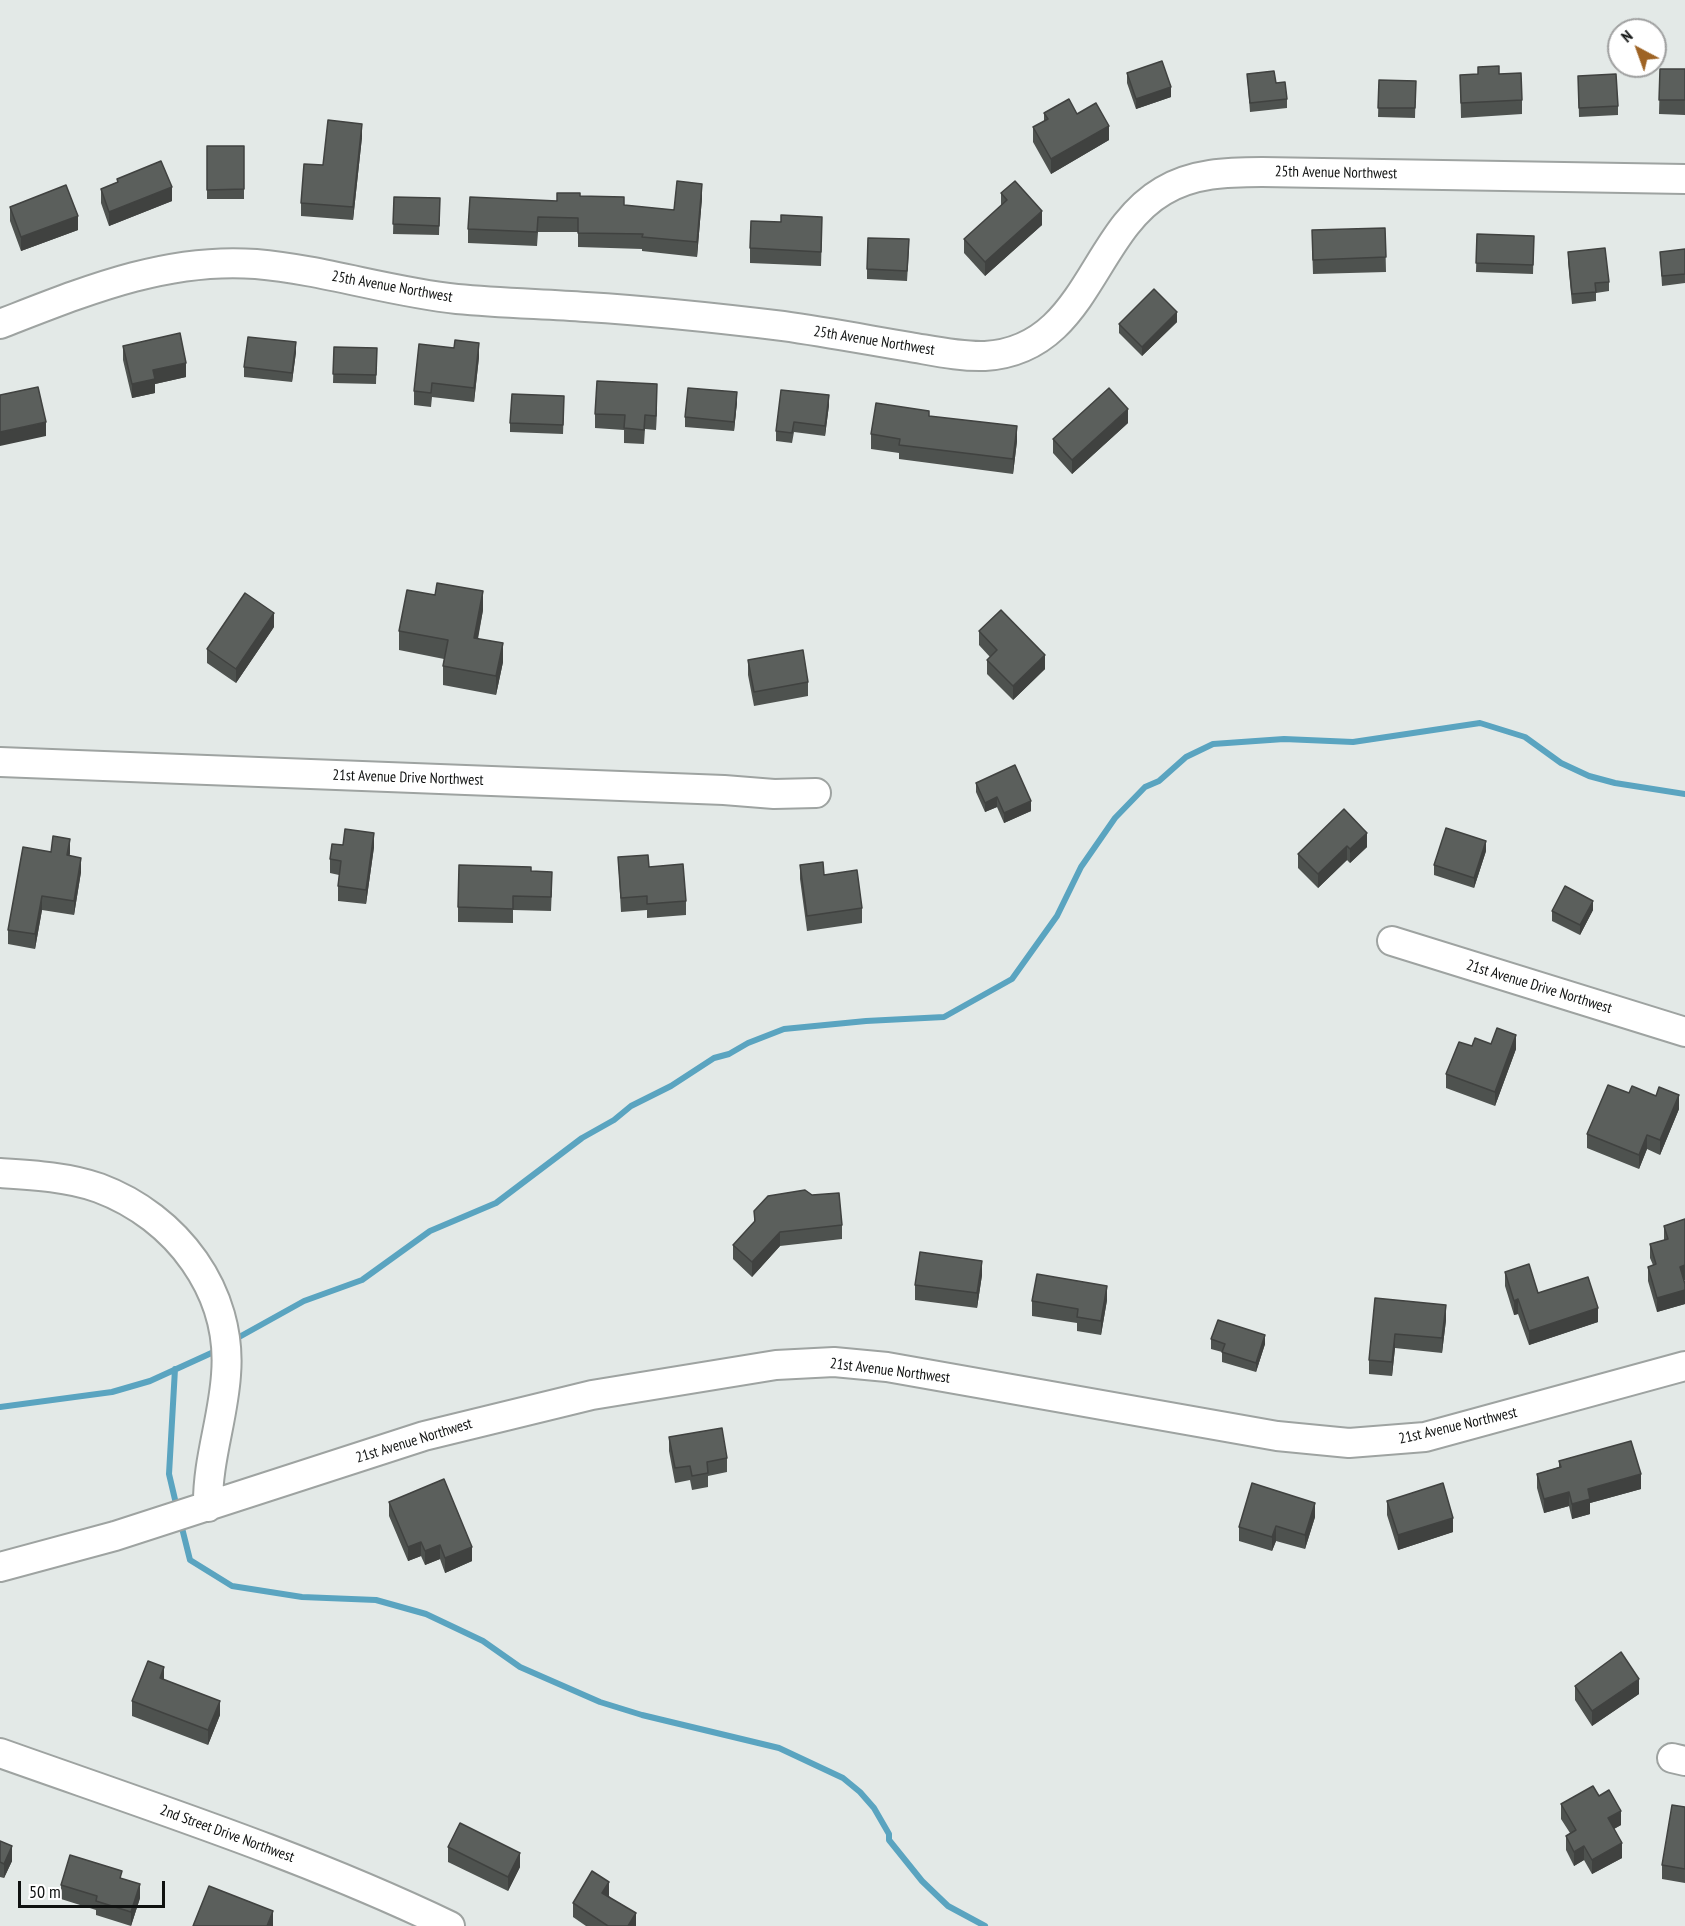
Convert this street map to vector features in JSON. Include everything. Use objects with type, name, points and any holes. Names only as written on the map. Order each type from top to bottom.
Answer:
[{"type":"street","name":"25th Avenue Northwest","points":[[0,324],[131,276],[167,268],[232,263],[279,267],[451,298],[694,315],[812,330],[935,351],[980,356],[1005,354],[1024,347],[1048,332],[1070,308],[1138,213],[1161,192],[1192,178],[1262,171],[1685,179]]},
{"type":"street","name":"21st Avenue Drive Northwest","points":[[0,762],[724,790],[774,794],[816,792]]},
{"type":"street","name":"21st Avenue Drive Northwest","points":[[1392,941],[1685,1032]]},
{"type":"street","points":[[0,1173],[79,1183],[113,1195],[143,1211],[171,1233],[200,1266],[214,1295],[224,1327],[226,1366],[209,1464],[208,1507]]},
{"type":"street","name":"21st Avenue Northwest","points":[[0,1567],[115,1536],[424,1436],[488,1418],[592,1395],[776,1365],[834,1362],[877,1366],[1277,1436],[1349,1443],[1425,1437],[1685,1366]]},
{"type":"street","name":"2nd Street Drive Northwest","points":[[0,1753],[295,1858],[377,1892],[450,1926]]},
{"type":"building","points":[[1162,61],[1171,87],[1136,99],[1127,73]]},
{"type":"building","points":[[1499,66],[1499,74],[1521,73],[1522,100],[1461,103],[1460,75],[1478,74],[1478,67]]},
{"type":"building","points":[[1667,69],[1685,69],[1685,100],[1659,100],[1660,78],[1667,78]]},
{"type":"building","points":[[1274,71],[1276,83],[1285,82],[1287,99],[1250,103],[1247,74]]},
{"type":"building","points":[[1607,74],[1607,78],[1616,78],[1618,106],[1579,108],[1578,76]]},
{"type":"building","points":[[1379,80],[1416,81],[1415,108],[1378,108]]},
{"type":"building","points":[[1069,99],[1077,114],[1096,103],[1109,126],[1051,159],[1033,127],[1048,119],[1044,113]]},
{"type":"building","points":[[328,120],[362,124],[353,207],[301,203],[304,164],[323,165]]},
{"type":"building","points":[[207,146],[244,146],[244,189],[207,190]]},
{"type":"building","points":[[161,161],[172,187],[109,212],[101,189],[118,182],[117,179]]},
{"type":"building","points":[[677,181],[702,184],[697,242],[642,237],[643,234],[578,233],[578,218],[538,217],[537,232],[468,229],[470,197],[557,201],[557,193],[580,193],[580,196],[624,197],[624,205],[674,210]]},
{"type":"building","points":[[1015,181],[1042,211],[985,262],[964,239],[1007,200],[1001,193]]},
{"type":"building","points":[[66,185],[78,216],[21,237],[10,207]]},
{"type":"building","points":[[394,197],[440,198],[439,226],[393,224]]},
{"type":"building","points":[[781,215],[822,217],[821,252],[750,248],[751,221],[781,222]]},
{"type":"building","points":[[1385,228],[1386,257],[1313,260],[1312,230]]},
{"type":"building","points":[[1477,234],[1534,236],[1533,265],[1476,263]]},
{"type":"building","points":[[868,238],[909,239],[907,271],[867,269]]},
{"type":"building","points":[[1605,248],[1609,282],[1595,283],[1596,292],[1572,294],[1568,252]]},
{"type":"building","points":[[1685,249],[1685,274],[1662,276],[1660,252]]},
{"type":"building","points":[[1154,289],[1177,312],[1142,347],[1119,324]]},
{"type":"building","points":[[180,333],[186,363],[153,370],[155,379],[132,384],[123,346]]},
{"type":"building","points":[[248,337],[296,342],[292,373],[244,367]]},
{"type":"building","points":[[455,340],[479,343],[474,388],[432,383],[431,393],[414,391],[419,344],[454,348]]},
{"type":"building","points":[[334,347],[377,348],[376,375],[333,374]]},
{"type":"building","points":[[597,381],[657,384],[656,416],[645,415],[644,430],[624,428],[625,415],[595,414]]},
{"type":"building","points":[[38,387],[46,422],[0,432],[0,395]]},
{"type":"building","points":[[688,388],[737,392],[734,422],[685,417]]},
{"type":"building","points":[[1109,388],[1128,409],[1072,460],[1053,439]]},
{"type":"building","points":[[781,390],[829,395],[825,426],[794,422],[792,433],[776,431]]},
{"type":"building","points":[[512,394],[564,396],[563,425],[510,423]]},
{"type":"building","points":[[876,403],[929,411],[929,416],[1017,426],[1013,459],[899,445],[900,439],[871,434]]},
{"type":"building","points":[[437,583],[483,591],[474,638],[503,643],[496,676],[443,666],[448,640],[399,631],[407,590],[435,595]]},
{"type":"building","points":[[245,593],[274,613],[236,669],[207,649]]},
{"type":"building","points":[[1001,610],[1045,655],[1013,686],[987,660],[997,650],[979,631]]},
{"type":"building","points":[[803,650],[808,682],[754,692],[748,660]]},
{"type":"building","points":[[1015,765],[1031,801],[1004,813],[997,797],[985,803],[976,783]]},
{"type":"building","points":[[1344,809],[1367,833],[1350,849],[1347,846],[1318,874],[1298,854]]},
{"type":"building","points":[[1446,828],[1486,841],[1474,878],[1434,865]]},
{"type":"building","points":[[345,829],[374,833],[366,890],[338,886],[341,861],[330,859],[332,844],[343,845]]},
{"type":"building","points":[[53,836],[70,839],[67,855],[81,858],[74,901],[42,896],[35,934],[8,930],[23,847],[51,852]]},
{"type":"building","points":[[648,855],[649,867],[683,864],[686,901],[647,904],[647,896],[621,898],[618,857]]},
{"type":"building","points":[[823,862],[824,875],[857,870],[862,908],[807,916],[800,865]]},
{"type":"building","points":[[459,865],[531,867],[531,871],[552,872],[551,897],[513,896],[513,909],[458,907]]},
{"type":"building","points":[[1565,886],[1593,901],[1580,925],[1552,911]]},
{"type":"building","points":[[1497,1028],[1516,1035],[1495,1092],[1446,1074],[1459,1042],[1472,1046],[1475,1038],[1491,1044]]},
{"type":"building","points":[[1608,1085],[1629,1093],[1632,1086],[1656,1096],[1659,1087],[1679,1095],[1660,1140],[1647,1135],[1639,1155],[1587,1134]]},
{"type":"building","points":[[805,1190],[812,1195],[839,1193],[842,1225],[780,1232],[752,1262],[733,1245],[755,1221],[754,1211],[768,1196]]},
{"type":"building","points":[[1685,1219],[1685,1265],[1680,1267],[1685,1290],[1657,1298],[1648,1267],[1656,1264],[1650,1244],[1668,1239],[1664,1226]]},
{"type":"building","points":[[920,1252],[982,1261],[977,1293],[915,1285]]},
{"type":"building","points":[[1529,1264],[1538,1293],[1588,1277],[1598,1308],[1529,1331],[1518,1299],[1514,1301],[1505,1272]]},
{"type":"building","points":[[1037,1274],[1107,1286],[1101,1321],[1077,1317],[1078,1309],[1032,1301]]},
{"type":"building","points":[[1375,1298],[1446,1305],[1442,1338],[1395,1334],[1392,1362],[1369,1360]]},
{"type":"building","points":[[1218,1320],[1265,1335],[1256,1363],[1222,1352],[1225,1344],[1211,1339]]},
{"type":"building","points":[[722,1428],[727,1458],[707,1462],[708,1473],[692,1476],[690,1466],[675,1468],[669,1437]]},
{"type":"building","points":[[1631,1441],[1641,1474],[1588,1489],[1590,1499],[1572,1504],[1569,1492],[1544,1499],[1537,1474],[1561,1467],[1559,1461]]},
{"type":"building","points":[[444,1479],[472,1547],[445,1558],[440,1545],[425,1551],[421,1542],[408,1547],[389,1502]]},
{"type":"building","points":[[1252,1483],[1315,1503],[1305,1535],[1276,1526],[1272,1537],[1239,1527]]},
{"type":"building","points":[[1443,1483],[1453,1518],[1398,1535],[1387,1501]]},
{"type":"building","points":[[1621,1652],[1639,1679],[1592,1711],[1575,1686]]},
{"type":"building","points":[[148,1661],[164,1667],[160,1678],[220,1701],[208,1730],[132,1701]]},
{"type":"building","points":[[1593,1786],[1599,1796],[1609,1790],[1621,1811],[1608,1818],[1622,1843],[1592,1860],[1584,1846],[1574,1852],[1566,1836],[1576,1830],[1561,1804]]},
{"type":"building","points":[[1672,1805],[1685,1807],[1685,1869],[1662,1865]]},
{"type":"building","points":[[460,1823],[520,1853],[508,1877],[448,1847]]},
{"type":"building","points":[[0,1841],[12,1846],[4,1864],[0,1862]]},
{"type":"building","points":[[70,1855],[122,1871],[120,1878],[140,1884],[131,1912],[96,1901],[97,1896],[61,1885]]},
{"type":"building","points":[[592,1871],[609,1882],[602,1893],[636,1913],[628,1926],[608,1926],[573,1903]]},
{"type":"building","points":[[209,1886],[273,1911],[267,1926],[193,1926]]},
{"type":"waterway","points":[[232,1341],[304,1301],[362,1280],[430,1231],[496,1203],[582,1138],[614,1120],[631,1106],[671,1086],[714,1058],[729,1054],[748,1043],[784,1029],[866,1021],[944,1017],[1012,979],[1057,916],[1081,867],[1115,818],[1145,787],[1159,781],[1186,757],[1213,744],[1284,739],[1353,742],[1480,723],[1525,737],[1561,763],[1589,776],[1615,783],[1685,794]]},
{"type":"waterway","points":[[0,1407],[112,1392],[150,1381],[218,1350]]},
{"type":"waterway","points":[[175,1369],[169,1474],[177,1508]]},
{"type":"waterway","points":[[181,1524],[190,1560],[232,1586],[302,1597],[376,1600],[426,1614],[483,1641],[520,1667],[600,1702],[642,1715],[779,1748],[843,1778],[874,1808],[889,1834],[889,1840],[922,1881],[948,1906],[985,1926]]}]
